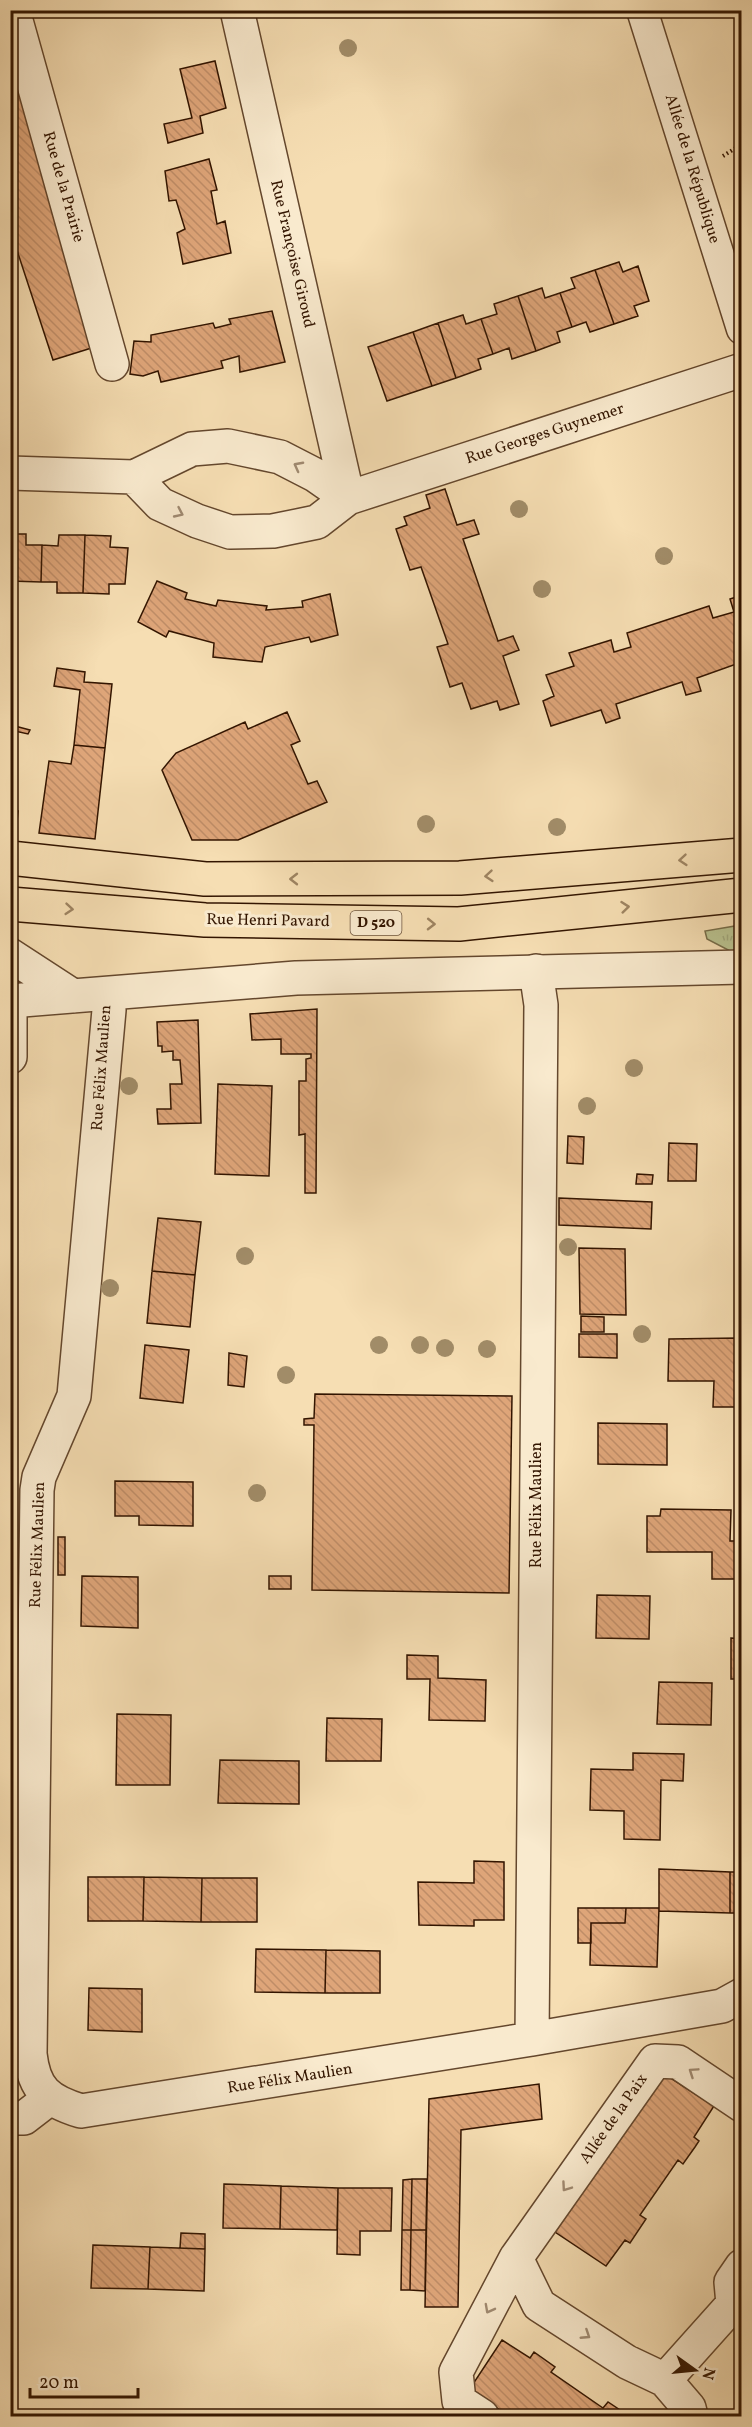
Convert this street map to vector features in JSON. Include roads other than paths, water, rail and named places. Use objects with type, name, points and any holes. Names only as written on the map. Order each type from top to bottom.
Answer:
[{"type":"main road","points":[[10,858],[205,879],[240,879],[459,878],[741,855]]},
{"type":"main road","name":"Rue Henri Pavard","points":[[10,903],[205,920],[459,924],[741,895]]},
{"type":"street","name":"Rue de la Prairie","points":[[13,10],[112,364]]},
{"type":"street","name":"Rue Françoise Giroud","points":[[237,10],[348,498]]},
{"type":"street","name":"Allée de la République","points":[[642,10],[741,328]]},
{"type":"street","name":"Rue Georges Guynemer","points":[[348,498],[741,370]]},
{"type":"street","points":[[10,473],[134,477],[192,449],[228,446],[280,457],[315,475],[348,498],[318,522],[273,531],[230,532],[160,504],[134,477]]},
{"type":"street","points":[[10,955],[73,996]]},
{"type":"street","points":[[10,1001],[296,978],[741,967]]},
{"type":"street","name":"Rue Félix Maulien","points":[[532,2039],[541,1005],[536,971]]},
{"type":"street","name":"Rue Félix Maulien","points":[[107,994],[109,1010],[75,1396],[39,1477],[37,1491],[30,2054],[32,2075],[50,2098],[81,2111],[99,2110],[722,2006],[741,1995]]},
{"type":"street","points":[[10,1008],[10,1057]]},
{"type":"street","name":"Allée de la Paix","points":[[482,2416],[459,2401],[456,2372],[516,2258],[655,2061],[678,2062],[741,2105]]},
{"type":"street","points":[[10,2118],[24,2118],[50,2098]]},
{"type":"street","points":[[516,2258],[539,2305],[627,2362],[665,2380],[689,2408],[691,2416]]},
{"type":"street","points":[[665,2380],[737,2306],[731,2282],[741,2266]]}]
